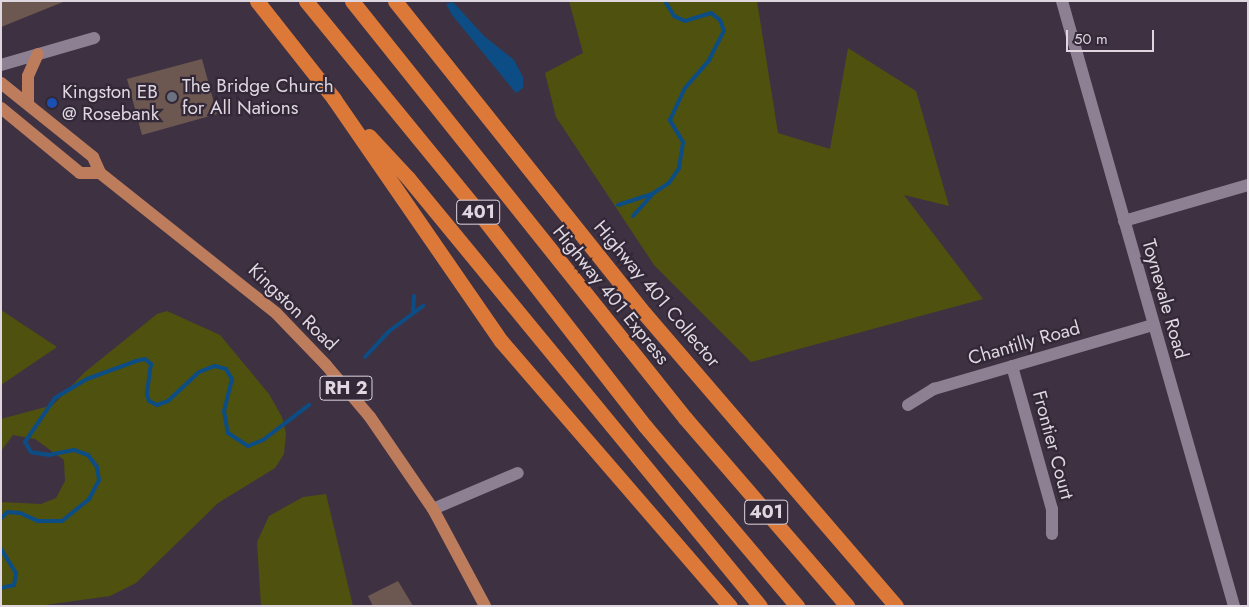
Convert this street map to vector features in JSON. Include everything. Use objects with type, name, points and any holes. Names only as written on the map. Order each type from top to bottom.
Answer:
[{"type":"highway","name":"401","points":[[256,1],[334,99],[501,340],[730,606]]},
{"type":"highway","name":"401","points":[[306,1],[476,209],[645,426],[798,606]]},
{"type":"highway","name":"Highway 401 Express","points":[[352,1],[685,418],[847,606]]},
{"type":"highway","name":"Highway 401 Collector","points":[[394,1],[644,312],[896,606]]},
{"type":"highway","points":[[334,99],[408,178],[760,606]]},
{"type":"main road","points":[[28,103],[28,76],[38,54]]},
{"type":"main road","name":"Kingston Road","points":[[1,83],[93,157],[100,173],[276,313],[370,417],[433,509],[485,606]]},
{"type":"main road","points":[[1,108],[80,173],[100,173]]},
{"type":"street","name":"Toynevale Road","points":[[1062,1],[1234,606]]},
{"type":"street","points":[[1,65],[94,38]]},
{"type":"street","points":[[1124,221],[1248,185]]},
{"type":"street","name":"Chantilly Road","points":[[908,405],[934,389],[1153,325]]},
{"type":"street","name":"Frontier Court","points":[[1012,366],[1052,509],[1052,534]]},
{"type":"street","points":[[433,509],[518,473]]},
{"type":"shaded area","points":[[569,1],[757,1],[778,133],[830,149],[848,48],[916,91],[949,206],[904,195],[983,299],[751,362],[654,265],[556,117],[545,73],[583,53]]},
{"type":"shaded area","points":[[1,310],[57,347],[1,385]]},
{"type":"shaded area","points":[[167,311],[220,335],[269,394],[282,417],[286,434],[284,454],[275,468],[218,503],[136,583],[110,596],[38,606],[1,606],[1,502],[41,504],[56,498],[65,481],[64,460],[35,439],[13,435],[1,451],[1,419],[53,405],[85,372],[157,314]]},
{"type":"shaded area","points":[[326,494],[353,606],[261,606],[257,542],[269,516],[303,497]]},
{"type":"water","points":[[453,2],[484,36],[514,60],[523,77],[523,88],[516,93],[452,15],[446,4]]},
{"type":"building","points":[[1,1],[63,1],[63,2],[1,27]]},
{"type":"building","name":"The Bridge Church for All Nations","points":[[202,59],[217,114],[142,135],[127,79]]},
{"type":"building","points":[[398,581],[413,606],[373,606],[368,596]]},
{"type":"waterway","points":[[618,205],[652,194],[669,183],[679,168],[683,142],[670,120],[685,88],[709,60],[724,31],[720,20],[711,13],[685,21],[674,16],[665,1]]},
{"type":"waterway","points":[[633,216],[651,196]]},
{"type":"waterway","points":[[413,312],[414,296]]},
{"type":"waterway","points":[[365,357],[388,332],[423,306]]},
{"type":"waterway","points":[[1,518],[8,512],[20,513],[38,521],[62,521],[89,499],[99,480],[97,467],[88,455],[74,450],[49,455],[31,452],[25,442],[55,398],[87,379],[136,361],[145,359],[151,364],[147,394],[149,401],[157,405],[168,401],[199,372],[215,366],[226,369],[232,379],[224,411],[228,433],[248,446],[263,440],[309,405]]},
{"type":"waterway","points":[[1,549],[16,573],[14,585],[1,588]]},
{"type":"place","name":"The Bridge Church for All Nations","points":[[172,97]]},
{"type":"place","name":"Kingston EB @ Rosebank","points":[[52,103]]}]
